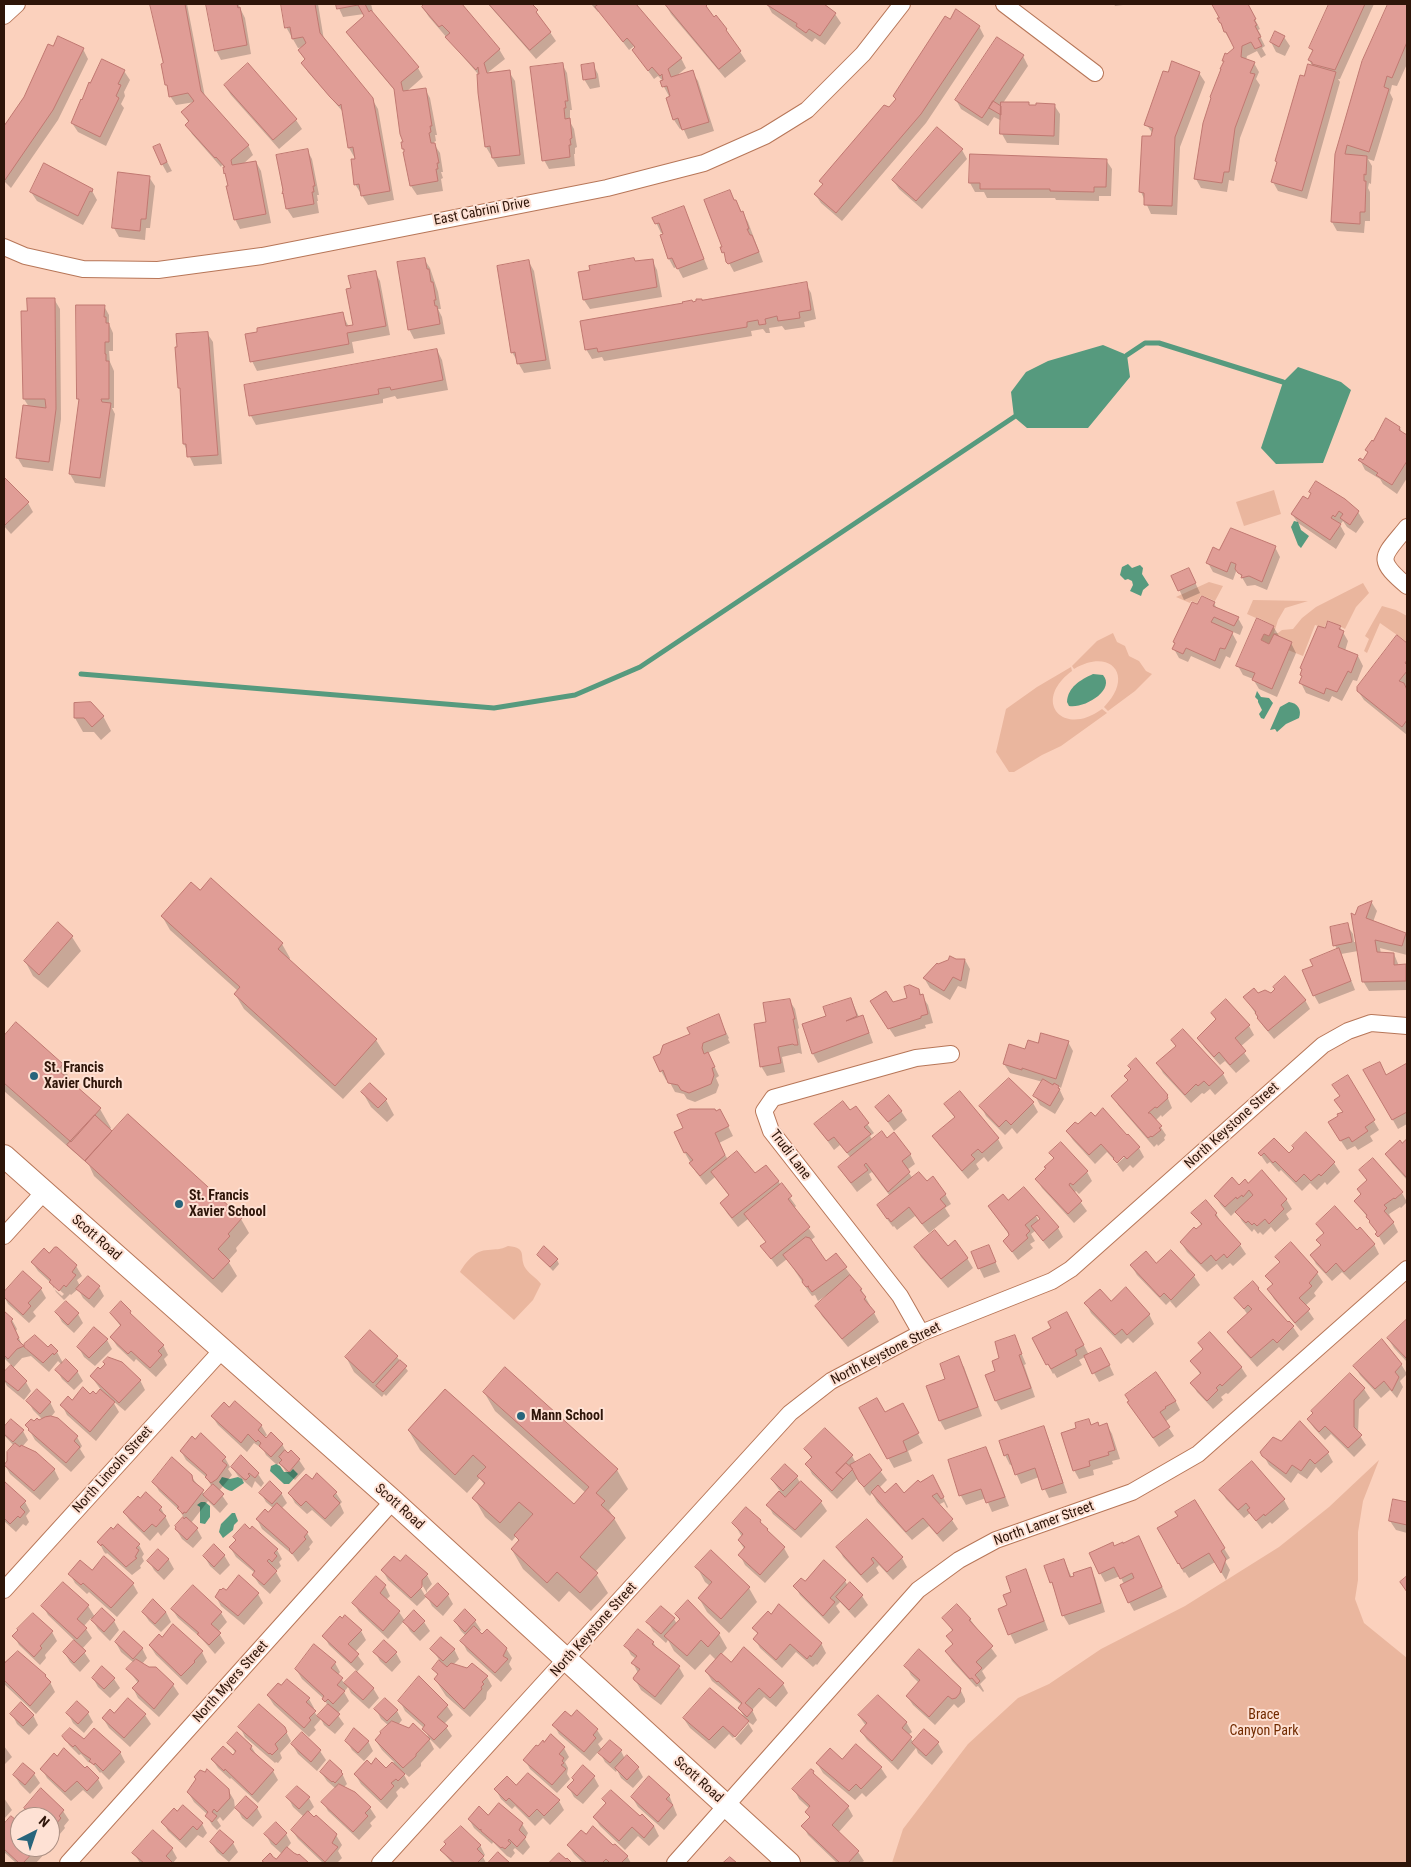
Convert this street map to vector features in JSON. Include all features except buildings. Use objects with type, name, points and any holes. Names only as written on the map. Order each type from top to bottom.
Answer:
[{"type":"street","points":[[4,16],[17,4]]},
{"type":"street","name":"East Cabrini Drive","points":[[4,247],[25,256],[83,269],[158,270],[262,256],[607,188],[704,163],[765,136],[807,110],[863,54],[902,4]]},
{"type":"street","points":[[1004,4],[1095,73]]},
{"type":"street","points":[[1407,527],[1389,548],[1385,557],[1389,570],[1407,586]]},
{"type":"street","name":"North Keystone Street","points":[[380,1863],[790,1413],[831,1381],[921,1333],[1052,1281],[1072,1269],[1323,1044],[1371,1023],[1407,1026]]},
{"type":"street","name":"Trudi Lane","points":[[921,1333],[900,1296],[771,1131],[764,1111],[773,1098],[916,1058],[951,1054]]},
{"type":"street","name":"Scott Road","points":[[4,1156],[393,1501],[789,1863]]},
{"type":"street","points":[[4,1236],[44,1192]]},
{"type":"street","name":"North Lamer Street","points":[[674,1863],[918,1590],[959,1560],[996,1540],[1132,1492],[1198,1454],[1407,1269]]},
{"type":"street","name":"North Lincoln Street","points":[[4,1590],[223,1349]]},
{"type":"street","name":"North Myers Street","points":[[68,1863],[393,1501]]},
{"type":"green space","points":[[1274,490],[1281,514],[1244,526],[1236,502]]},
{"type":"green space","points":[[1209,582],[1223,586],[1215,601],[1201,595],[1197,603],[1191,601],[1190,603],[1176,597]]},
{"type":"green space","points":[[1363,583],[1369,593],[1356,607],[1345,629],[1328,620],[1324,628],[1315,625],[1303,656],[1288,650],[1292,642],[1269,644],[1261,640],[1264,634],[1269,636],[1274,626],[1247,614],[1253,600],[1308,601],[1285,608],[1278,620],[1274,633],[1293,629],[1302,618],[1316,607]]},
{"type":"green space","points":[[1382,606],[1407,616],[1407,642],[1380,623],[1367,653],[1364,651],[1369,639],[1365,636]]},
{"type":"green space","points":[[1113,633],[1117,642],[1125,646],[1129,656],[1139,661],[1146,671],[1152,674],[1135,691],[1108,711],[1104,707],[1113,696],[1118,685],[1118,676],[1114,668],[1108,663],[1099,661],[1087,663],[1074,669],[1072,666],[1097,641]]},
{"type":"green space","points":[[1071,667],[1072,671],[1060,682],[1054,694],[1053,704],[1057,712],[1065,718],[1075,720],[1088,717],[1102,709],[1107,713],[1061,746],[1014,772],[1009,772],[996,752],[1006,709],[1037,687]]},
{"type":"green space","points":[[508,1246],[521,1251],[526,1269],[541,1284],[533,1300],[514,1320],[460,1272],[475,1254]]},
{"type":"green space","name":"Brace Canyon Park","points":[[1379,1460],[1363,1501],[1358,1532],[1358,1580],[1355,1599],[1364,1623],[1407,1658],[1407,1863],[892,1863],[903,1829],[968,1744],[1018,1698],[1049,1684],[1101,1649],[1185,1606],[1279,1547],[1329,1507]]},
{"type":"shaded area","points":[[1103,345],[1127,355],[1130,377],[1088,428],[1027,428],[1014,417],[1011,392],[1026,372],[1048,361]]},
{"type":"shaded area","points":[[1298,367],[1341,382],[1351,390],[1323,463],[1276,464],[1261,448],[1283,382]]},
{"type":"shaded area","points":[[1294,521],[1298,522],[1301,530],[1309,536],[1301,548],[1291,527]]},
{"type":"shaded area","points":[[1128,564],[1132,568],[1140,565],[1143,568],[1142,574],[1149,585],[1143,590],[1141,596],[1130,591],[1133,585],[1132,581],[1125,580],[1120,575],[1122,567]]},
{"type":"shaded area","points":[[1093,674],[1103,675],[1106,681],[1102,692],[1082,705],[1069,706],[1067,702],[1072,688]]},
{"type":"shaded area","points":[[1257,691],[1261,697],[1269,698],[1273,703],[1264,719],[1259,714],[1262,710],[1255,697]]},
{"type":"shaded area","points":[[1289,702],[1299,707],[1299,718],[1286,724],[1277,732],[1275,729],[1270,730],[1280,707]]},
{"type":"shaded area","points":[[276,1464],[284,1472],[290,1472],[293,1469],[298,1474],[289,1484],[284,1484],[270,1471],[271,1466]]},
{"type":"shaded area","points":[[222,1477],[230,1479],[238,1477],[244,1483],[230,1491],[219,1482]]},
{"type":"shaded area","points":[[205,1502],[210,1506],[210,1517],[205,1524],[200,1523],[200,1507],[197,1505]]},
{"type":"shaded area","points":[[232,1513],[235,1513],[238,1521],[234,1525],[233,1530],[223,1538],[219,1532],[221,1524]]},
{"type":"waterway","points":[[1127,355],[1145,343],[1159,343],[1283,382]]},
{"type":"waterway","points":[[81,674],[494,708],[575,695],[640,667],[1014,417]]},
{"type":"place","name":"St. Francis Xavier Church","points":[[34,1076]]},
{"type":"place","name":"St. Francis Xavier School","points":[[179,1204]]},
{"type":"place","name":"Mann School","points":[[521,1416]]}]
